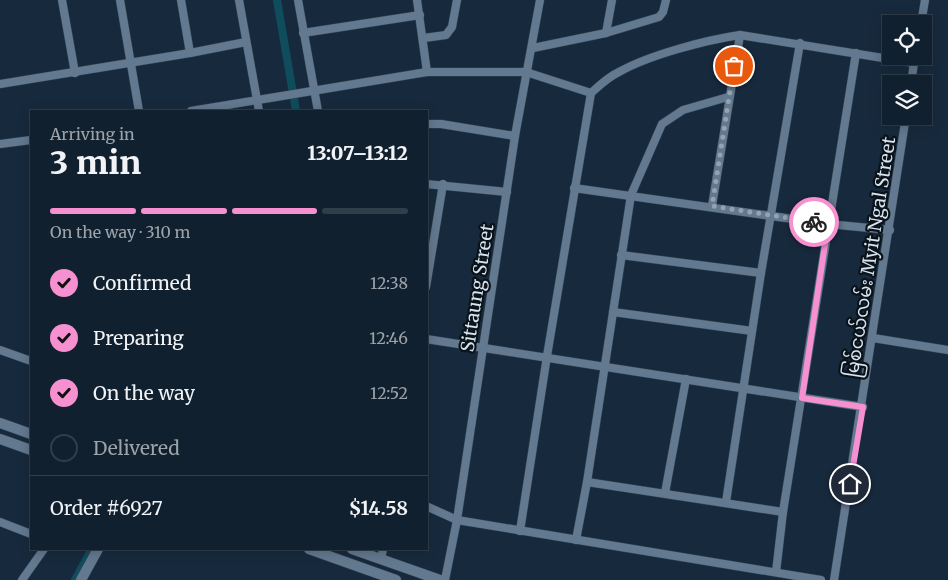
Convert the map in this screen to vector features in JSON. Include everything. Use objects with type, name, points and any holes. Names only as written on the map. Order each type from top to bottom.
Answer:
[{"type":"street","points":[[62,0],[75,73]]},
{"type":"street","points":[[120,0],[139,110]]},
{"type":"street","points":[[181,0],[190,53]]},
{"type":"street","points":[[239,0],[259,110]]},
{"type":"street","points":[[298,0],[318,110]]},
{"type":"street","points":[[417,0],[424,38],[427,72]]},
{"type":"street","points":[[424,38],[446,35],[452,27],[457,0]]},
{"type":"street","name":"Sittaung Street","points":[[445,580],[457,520],[515,136],[526,72],[533,48],[540,0]]},
{"type":"street","points":[[606,33],[612,0]]},
{"type":"street","points":[[533,48],[606,33],[659,17],[663,12],[666,0]]},
{"type":"street","points":[[922,15],[925,0]]},
{"type":"street","points":[[303,33],[420,15]]},
{"type":"street","points":[[712,206],[728,97],[740,35]]},
{"type":"street","points":[[520,531],[574,188],[591,93],[610,77],[638,63],[715,39],[740,35],[882,56]]},
{"type":"street","points":[[0,84],[75,73],[246,42]]},
{"type":"street","points":[[726,502],[742,389],[800,43]]},
{"type":"street","points":[[776,572],[783,512],[856,53]]},
{"type":"street","points":[[196,110],[427,72],[526,72],[591,93]]},
{"type":"street","points":[[576,540],[587,482],[631,194],[662,124],[682,110],[728,97]]},
{"type":"street","points":[[428,124],[440,124],[515,136]]},
{"type":"street","name":"မြစ်ငယ်လမ်း Myit Ngal Street","points":[[834,580],[863,407],[905,125]]},
{"type":"street","points":[[0,144],[30,140]]},
{"type":"street","points":[[428,184],[443,184],[507,192]]},
{"type":"street","points":[[428,275],[443,184]]},
{"type":"street","points":[[574,188],[631,194],[828,224],[890,230]]},
{"type":"street","points":[[621,254],[761,273]]},
{"type":"street","points":[[614,312],[752,331]]},
{"type":"street","points":[[873,338],[948,350]]},
{"type":"street","points":[[428,339],[483,346],[863,407]]},
{"type":"street","points":[[0,350],[30,360]]},
{"type":"street","points":[[665,493],[686,379]]},
{"type":"street","points":[[0,423],[30,434]]},
{"type":"street","points":[[0,439],[30,450]]},
{"type":"street","points":[[587,482],[783,512]]},
{"type":"street","points":[[428,507],[457,520],[821,580]]},
{"type":"street","points":[[0,522],[30,534]]},
{"type":"street","points":[[22,580],[43,550]]},
{"type":"street","points":[[81,580],[97,550]]},
{"type":"street","points":[[312,550],[396,580]]},
{"type":"street","points":[[358,550],[382,554],[440,580]]},
{"type":"waterway","points":[[277,0],[296,110]]},
{"type":"waterway","points":[[75,580],[91,550]]},
{"type":"way so far","points":[[734,66],[712,206],[814,222]]},
{"type":"route","points":[[814,222],[828,224],[802,398],[863,407],[850,484]]}]
